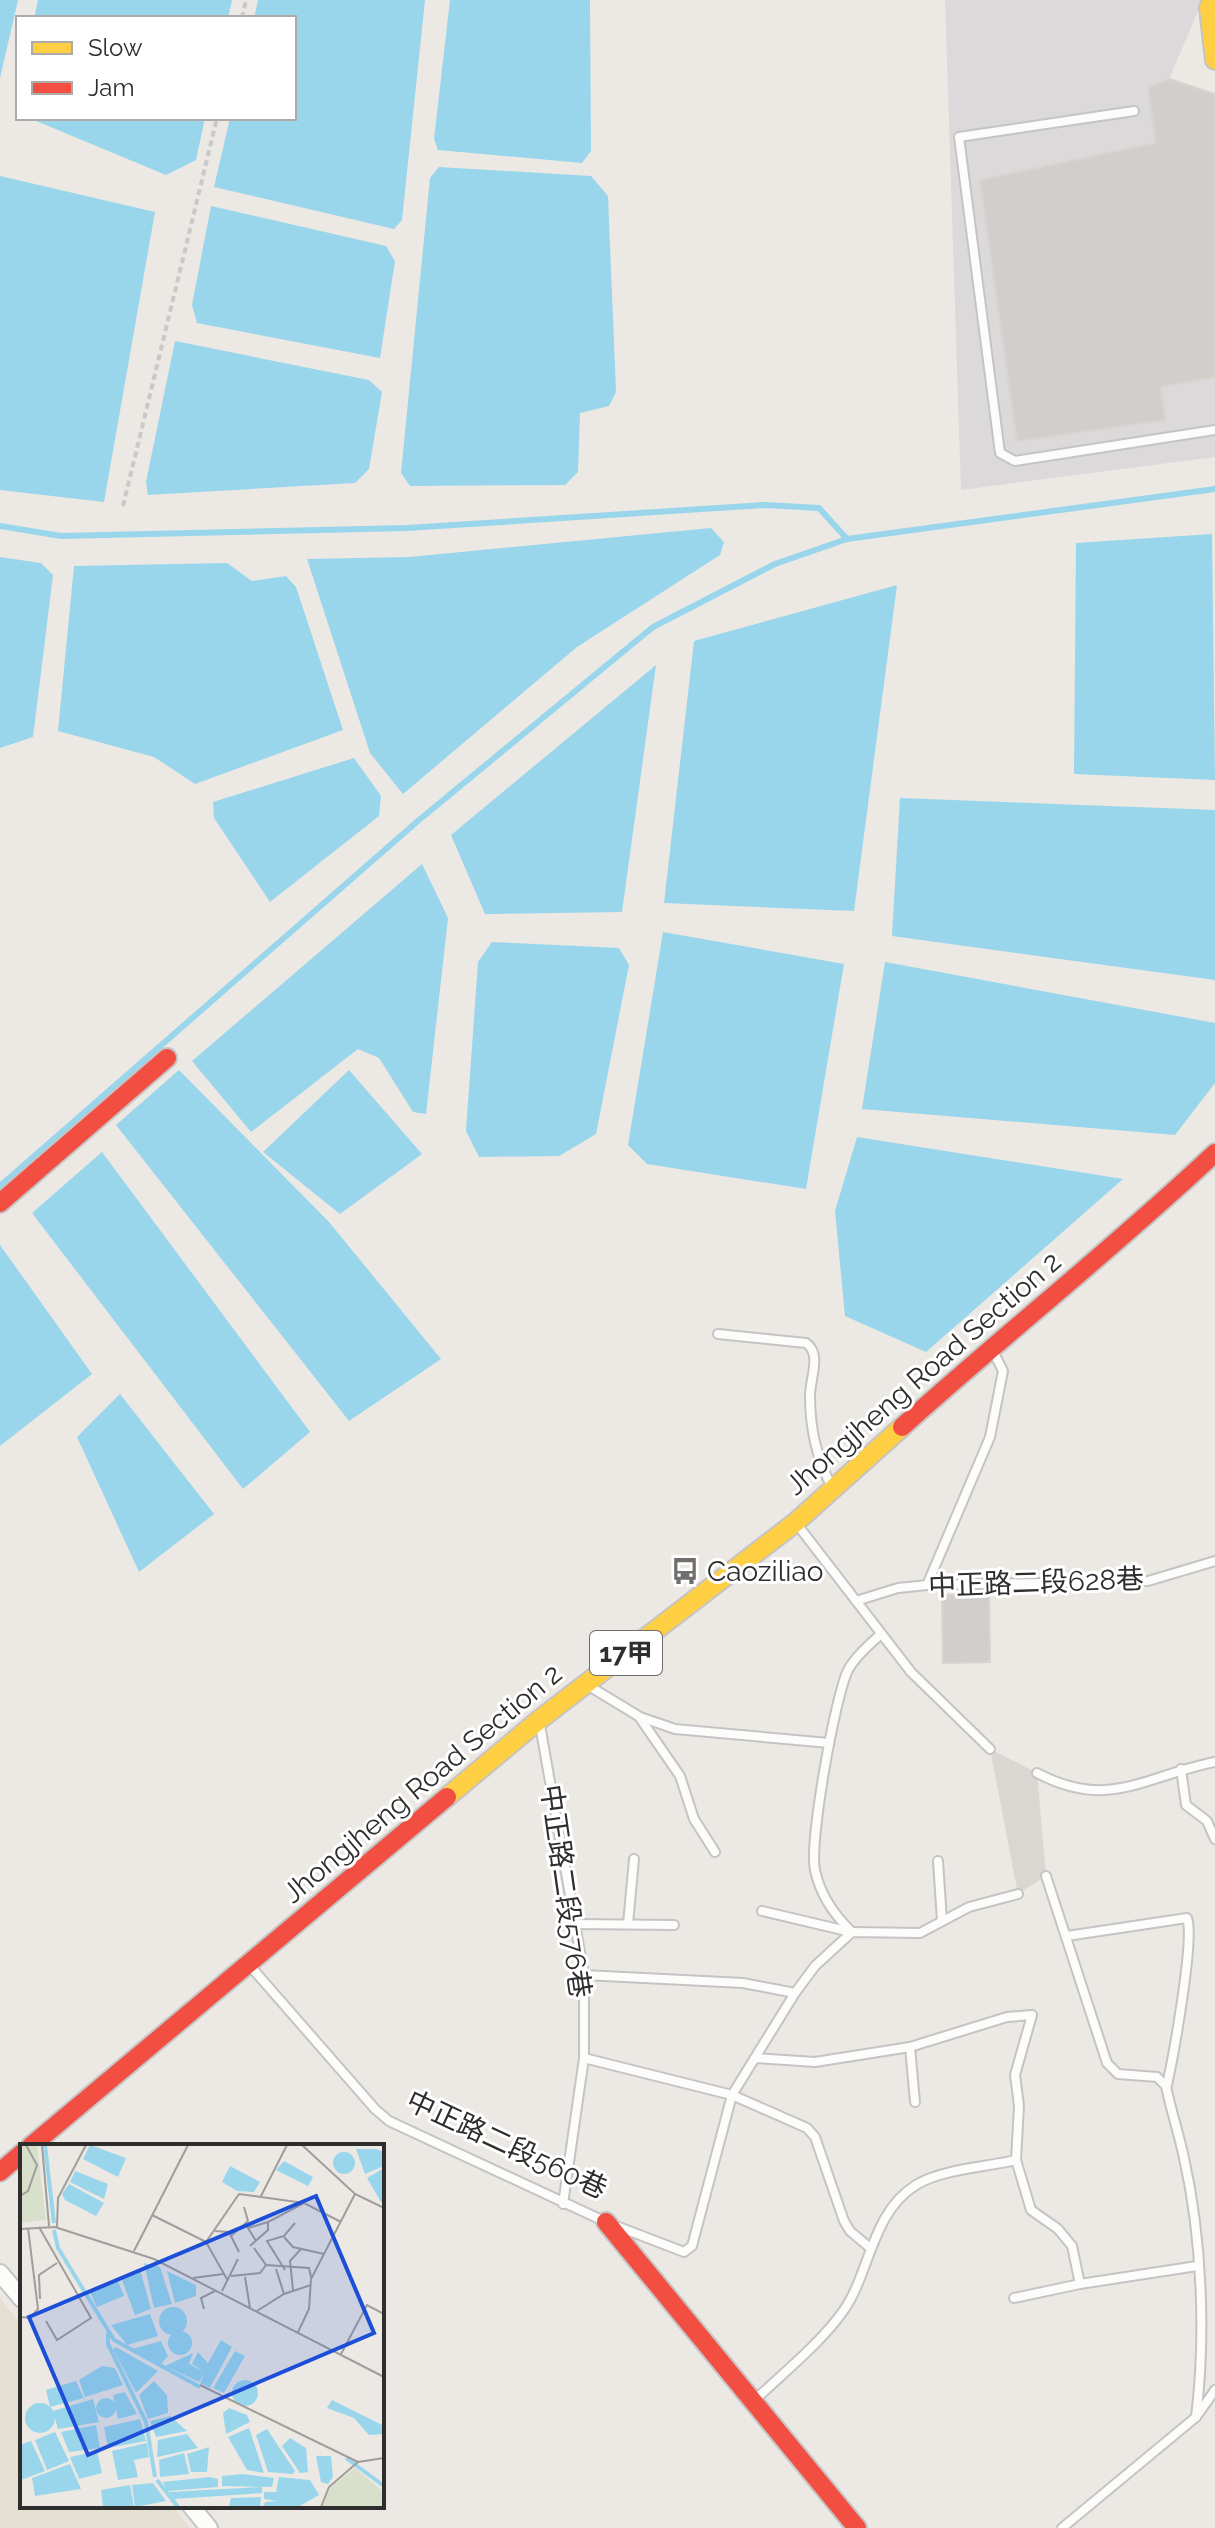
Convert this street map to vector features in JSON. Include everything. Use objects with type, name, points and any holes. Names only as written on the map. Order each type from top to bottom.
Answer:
[{"type":"main road","points":[[1212,0],[1209,8],[1215,60]]},
{"type":"main road","points":[[0,1203],[167,1058]]},
{"type":"main road","name":"Jhongjheng Road Section 2","points":[[33,2144],[539,1720],[796,1522],[991,1347],[1138,1225],[1215,1153]]},
{"type":"main road","points":[[0,2172],[20,2155]]},
{"type":"main road","name":"中正路二段560巷","points":[[606,2222],[857,2528]]},
{"type":"street","points":[[0,2273],[20,2297]]},
{"type":"street","points":[[193,2508],[209,2528]]},
{"type":"lane","points":[[1134,111],[959,137],[1000,453],[1015,461],[1215,430]]},
{"type":"lane","points":[[718,1334],[806,1343],[812,1347],[815,1354],[810,1394],[812,1433],[820,1465],[832,1487]]},
{"type":"lane","points":[[927,1585],[990,1437],[1003,1371],[991,1347]]},
{"type":"lane","points":[[796,1522],[911,1672],[990,1749]]},
{"type":"lane","name":"中正路二段628巷","points":[[856,1601],[898,1588],[927,1585],[1148,1581],[1215,1561]]},
{"type":"lane","points":[[852,1932],[830,1909],[815,1872],[829,1743],[850,1667],[881,1634]]},
{"type":"lane","points":[[586,1684],[640,1717],[675,1729],[829,1743]]},
{"type":"lane","points":[[640,1717],[667,1752],[680,1776],[694,1819],[715,1852]]},
{"type":"lane","name":"中正路二段576巷","points":[[539,1720],[584,1975],[584,2058],[563,2204]]},
{"type":"lane","points":[[1037,1773],[1061,1786],[1111,1792],[1181,1769],[1215,1762]]},
{"type":"lane","points":[[1181,1769],[1186,1805],[1207,1821],[1215,1839]]},
{"type":"lane","points":[[628,1924],[634,1859]]},
{"type":"lane","points":[[938,1861],[942,1921]]},
{"type":"lane","points":[[1046,1876],[1111,2070],[1118,2074],[1157,2077],[1166,2086]]},
{"type":"lane","points":[[762,1911],[852,1932],[892,1930],[915,1934],[969,1907],[1018,1894]]},
{"type":"lane","points":[[1067,1936],[1187,1918],[1189,1943],[1176,2044],[1166,2086],[1186,2165],[1197,2266],[1201,2340],[1196,2417]]},
{"type":"lane","points":[[577,1924],[674,1925]]},
{"type":"lane","points":[[606,2222],[673,2250],[684,2252],[692,2246],[732,2095],[795,1993],[815,1966],[852,1932]]},
{"type":"lane","name":"中正路二段560巷","points":[[249,1964],[375,2109],[389,2121],[606,2222]]},
{"type":"lane","points":[[584,1975],[743,1983],[795,1993]]},
{"type":"lane","points":[[755,2058],[815,2062],[910,2047],[1007,2017],[1032,2015],[1015,2075],[1019,2106],[1016,2160],[1031,2210],[1058,2229],[1072,2246],[1080,2284]]},
{"type":"lane","points":[[910,2047],[915,2102]]},
{"type":"lane","points":[[584,2058],[732,2095],[807,2128],[815,2137],[844,2221],[850,2231],[869,2247]]},
{"type":"lane","points":[[753,2402],[845,2309],[857,2287],[869,2247],[902,2196],[925,2180],[1016,2160]]},
{"type":"lane","points":[[1014,2298],[1080,2284],[1197,2266]]},
{"type":"lane","points":[[1062,2528],[1196,2417],[1215,2390]]},
{"type":"path","points":[[123,506],[217,120]]},
{"type":"shaded area","points":[[945,0],[1203,0],[1169,79],[1215,94],[1215,457],[961,490]]},
{"type":"shaded area","points":[[990,1749],[1037,1773],[1046,1876],[1018,1894]]},
{"type":"shaded area","points":[[0,2298],[20,2323],[20,2508],[174,2508],[190,2528],[0,2528]]},
{"type":"water","points":[[0,0],[18,0],[0,78]]},
{"type":"water","points":[[38,0],[232,0],[228,16],[34,16]]},
{"type":"water","points":[[258,0],[425,0],[402,220],[394,229],[214,187],[230,120],[296,120],[296,16],[254,16]]},
{"type":"water","points":[[450,0],[590,0],[591,151],[582,163],[438,150],[434,139]]},
{"type":"water","points":[[34,120],[205,120],[196,160],[166,175]]},
{"type":"water","points":[[439,167],[591,176],[608,196],[616,392],[609,406],[580,413],[578,472],[565,485],[410,486],[401,473],[430,178]]},
{"type":"water","points":[[0,176],[155,212],[104,502],[0,490]]},
{"type":"water","points":[[211,206],[386,246],[395,261],[380,358],[197,323],[192,305]]},
{"type":"water","points":[[175,341],[369,380],[382,392],[369,469],[355,483],[148,495],[146,482]]},
{"type":"water","points":[[711,528],[724,542],[720,555],[577,647],[403,794],[370,753],[307,559],[409,557]]},
{"type":"water","points":[[1212,534],[1215,780],[1074,774],[1076,543]]},
{"type":"water","points":[[0,557],[41,563],[53,575],[33,737],[0,748]]},
{"type":"water","points":[[227,563],[252,581],[286,576],[296,587],[343,730],[195,784],[154,757],[58,731],[74,566]]},
{"type":"water","points":[[897,585],[854,911],[664,903],[694,641]]},
{"type":"water","points":[[656,665],[622,912],[485,914],[451,835]]},
{"type":"water","points":[[354,758],[381,796],[379,816],[270,902],[214,818],[213,802]]},
{"type":"water","points":[[900,798],[1215,810],[1215,980],[892,936]]},
{"type":"water","points":[[422,864],[448,918],[426,1114],[413,1112],[379,1058],[358,1049],[251,1132],[192,1061]]},
{"type":"water","points":[[663,932],[844,964],[806,1189],[647,1164],[628,1145]]},
{"type":"water","points":[[492,942],[619,948],[629,965],[596,1134],[559,1156],[479,1157],[466,1131],[478,962]]},
{"type":"water","points":[[885,962],[1215,1023],[1215,1083],[1175,1135],[862,1109]]},
{"type":"water","points":[[179,1070],[329,1222],[441,1359],[349,1421],[116,1125]]},
{"type":"water","points":[[349,1070],[422,1154],[340,1214],[263,1152]]},
{"type":"water","points":[[857,1137],[1123,1179],[926,1352],[845,1316],[835,1211]]},
{"type":"water","points":[[102,1152],[310,1432],[243,1489],[32,1213]]},
{"type":"water","points":[[0,1245],[92,1374],[0,1446]]},
{"type":"water","points":[[120,1394],[214,1514],[139,1572],[77,1437]]},
{"type":"building","points":[[1169,79],[1215,94],[1215,377],[1160,387],[1165,420],[1017,441],[980,180],[1156,143],[1148,88]]},
{"type":"building","points":[[989,1594],[990,1662],[943,1663],[942,1595]]},
{"type":"waterway","points":[[0,1186],[419,820],[653,627],[775,564],[847,539],[1215,489]]},
{"type":"waterway","points":[[0,526],[61,536],[407,528],[765,505],[819,508],[847,539]]},
{"type":"traffic: slow","points":[[1212,0],[1209,8],[1215,60]]},
{"type":"traffic: slow","points":[[447,1797],[539,1720],[796,1522],[902,1427]]},
{"type":"traffic: jam","points":[[0,1203],[167,1058]]},
{"type":"traffic: jam","points":[[902,1427],[1215,1153]]},
{"type":"traffic: jam","points":[[33,2144],[447,1797]]},
{"type":"traffic: jam","points":[[0,2172],[20,2155]]},
{"type":"traffic: jam","points":[[606,2222],[857,2528]]},
{"type":"place","name":"Caoziliao","points":[[685,1571]]}]
